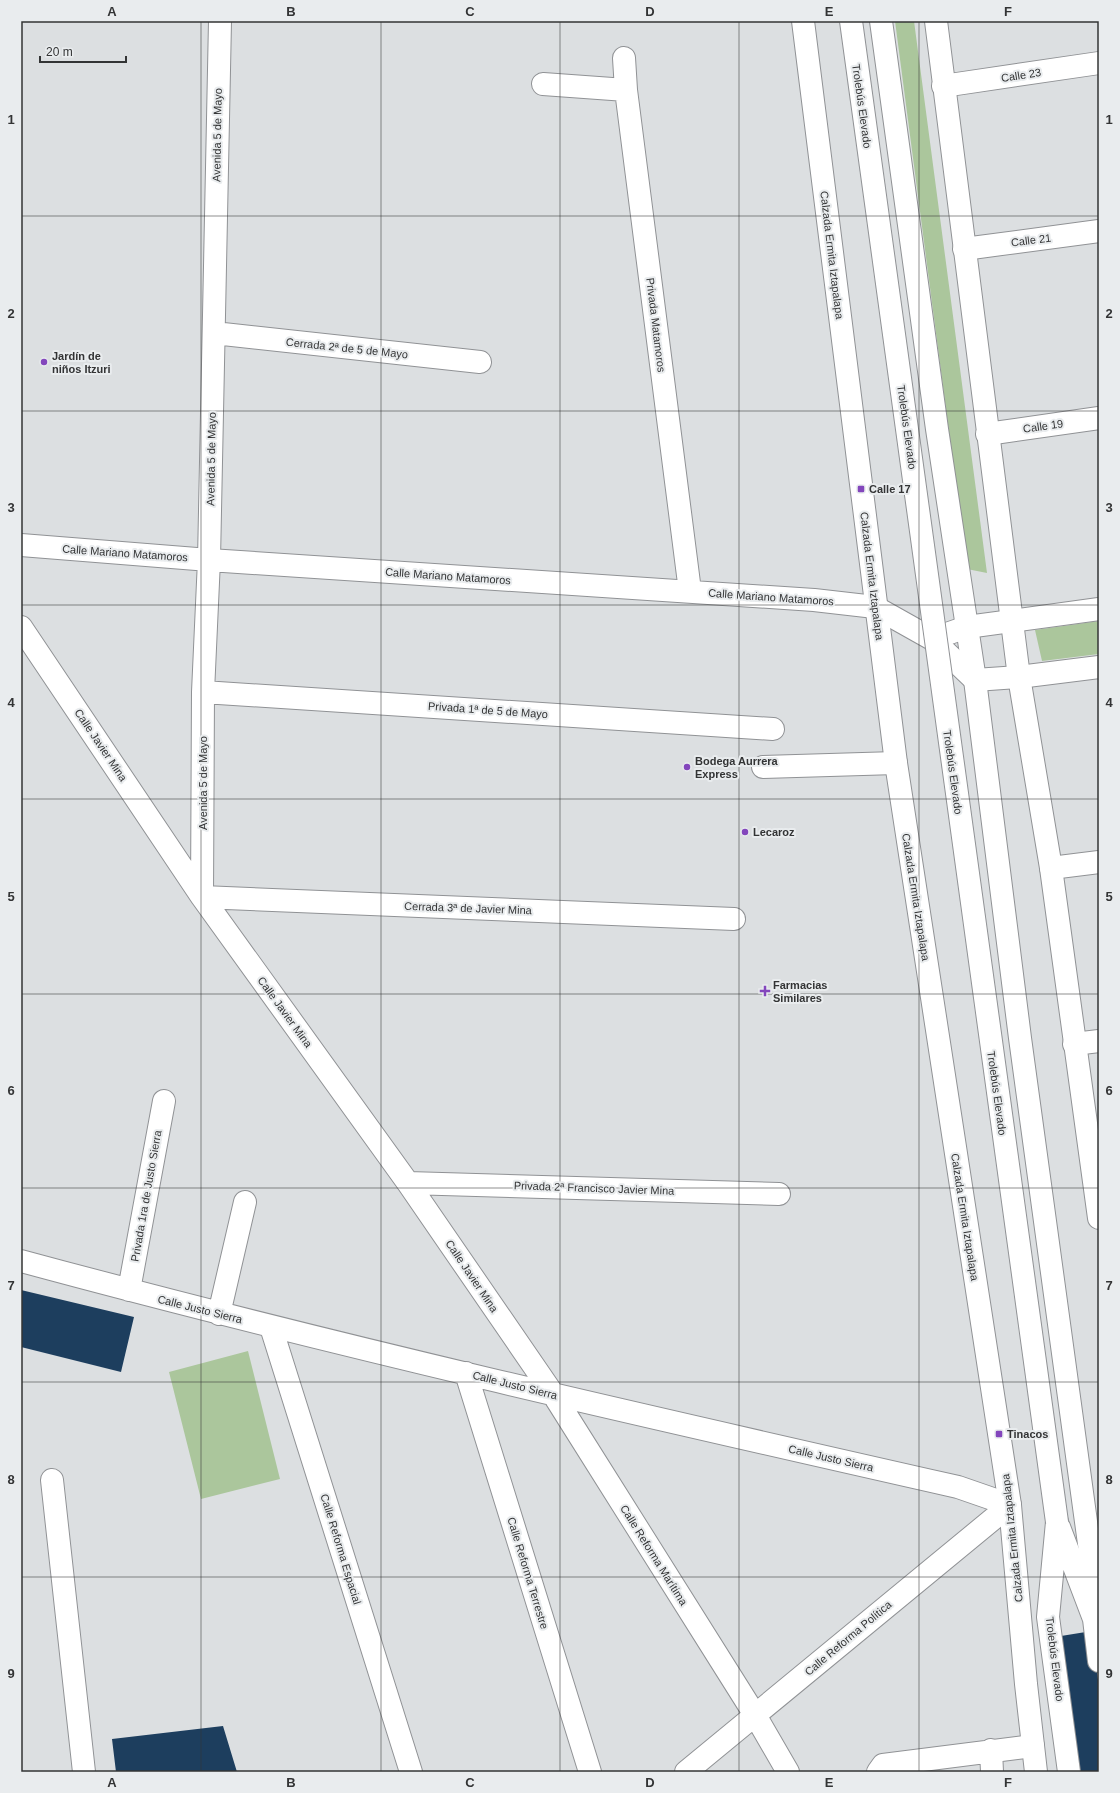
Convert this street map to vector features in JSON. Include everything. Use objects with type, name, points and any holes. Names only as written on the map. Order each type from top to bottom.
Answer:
[{"type":"street","name":"Avenida 5 de Mayo","points":[[202,897],[203,692],[209,560],[220,21]]},
{"type":"street","name":"Calzada Ermita Iztapalapa","points":[[803,21],[875,607],[896,763],[1010,1505],[1036,1772]]},
{"type":"street","name":"Trolebús Elevado","points":[[850,21],[1057,1522],[1094,1619],[1099,1661]]},
{"type":"street","points":[[881,21],[937,429],[975,680],[1020,1038],[1099,1617]]},
{"type":"street","points":[[936,21],[1011,620],[1051,868],[1099,1218]]},
{"type":"street","name":"Privada Matamoros","points":[[624,58],[626,90],[690,591]]},
{"type":"street","name":"Calle 23","points":[[944,86],[1099,63]]},
{"type":"street","points":[[543,84],[626,90]]},
{"type":"street","name":"Calle 21","points":[[964,249],[1099,231]]},
{"type":"street","name":"Cerrada 2ª de 5 de Mayo","points":[[214,334],[480,362]]},
{"type":"street","name":"Calle 19","points":[[987,434],[1099,418]]},
{"type":"street","name":"Calle Mariano Matamoros","points":[[21,545],[209,560],[814,600],[875,607]]},
{"type":"street","points":[[875,607],[932,639],[975,680],[1019,677],[1099,667]]},
{"type":"street","points":[[932,639],[967,626],[1099,609]]},
{"type":"street","name":"Calle Javier Mina","points":[[21,627],[202,897],[408,1183],[553,1394]]},
{"type":"street","name":"Privada 1ª de 5 de Mayo","points":[[203,692],[773,729]]},
{"type":"street","points":[[763,768],[896,763]]},
{"type":"street","points":[[1051,868],[1099,862]]},
{"type":"street","name":"Cerrada 3ª de Javier Mina","points":[[202,897],[734,919]]},
{"type":"street","points":[[1074,1044],[1099,1041]]},
{"type":"street","name":"Privada 1ra de Justo Sierra","points":[[129,1290],[164,1101]]},
{"type":"street","name":"Privada 2ª Francisco Javier Mina","points":[[408,1183],[779,1194]]},
{"type":"street","points":[[219,1314],[245,1202]]},
{"type":"street","name":"Calle Justo Sierra","points":[[21,1261],[271,1327],[553,1394],[958,1487],[1010,1505]]},
{"type":"street","name":"Calle Reforma Espacial","points":[[271,1327],[411,1772]]},
{"type":"street","name":"Calle Reforma Terrestre","points":[[466,1373],[590,1772]]},
{"type":"street","name":"Calle Reforma Marítima","points":[[553,1394],[755,1715],[788,1772]]},
{"type":"street","points":[[52,1480],[84,1772]]},
{"type":"street","name":"Calle Reforma Política","points":[[686,1772],[1010,1505]]},
{"type":"street","name":"Trolebús Elevado","points":[[1057,1522],[1048,1617],[1069,1772]]},
{"type":"street","points":[[878,1772],[883,1765],[991,1750],[1033,1746]]},
{"type":"street","points":[[991,1750],[992,1772]]},
{"type":"green space","points":[[895,21],[914,21],[987,573],[967,569]]},
{"type":"green space","points":[[1099,621],[1099,654],[1042,661],[1035,630]]},
{"type":"green space","points":[[248,1351],[280,1479],[201,1499],[169,1372]]},
{"type":"building","points":[[21,1290],[134,1317],[121,1372],[21,1347]]},
{"type":"building","points":[[1092,1631],[1099,1688],[1099,1772],[1079,1772],[1061,1636]]},
{"type":"building","points":[[223,1726],[237,1772],[116,1772],[112,1739]]},
{"type":"place","name":"Jardín de niños Itzuri","points":[[44,362]]},
{"type":"place","name":"Calle 17","points":[[861,489]]},
{"type":"place","name":"Bodega Aurrera Express","points":[[687,767]]},
{"type":"place","name":"Lecaroz","points":[[745,832]]},
{"type":"place","name":"Farmacias Similares","points":[[765,991]]},
{"type":"place","name":"Tinacos","points":[[999,1434]]}]
